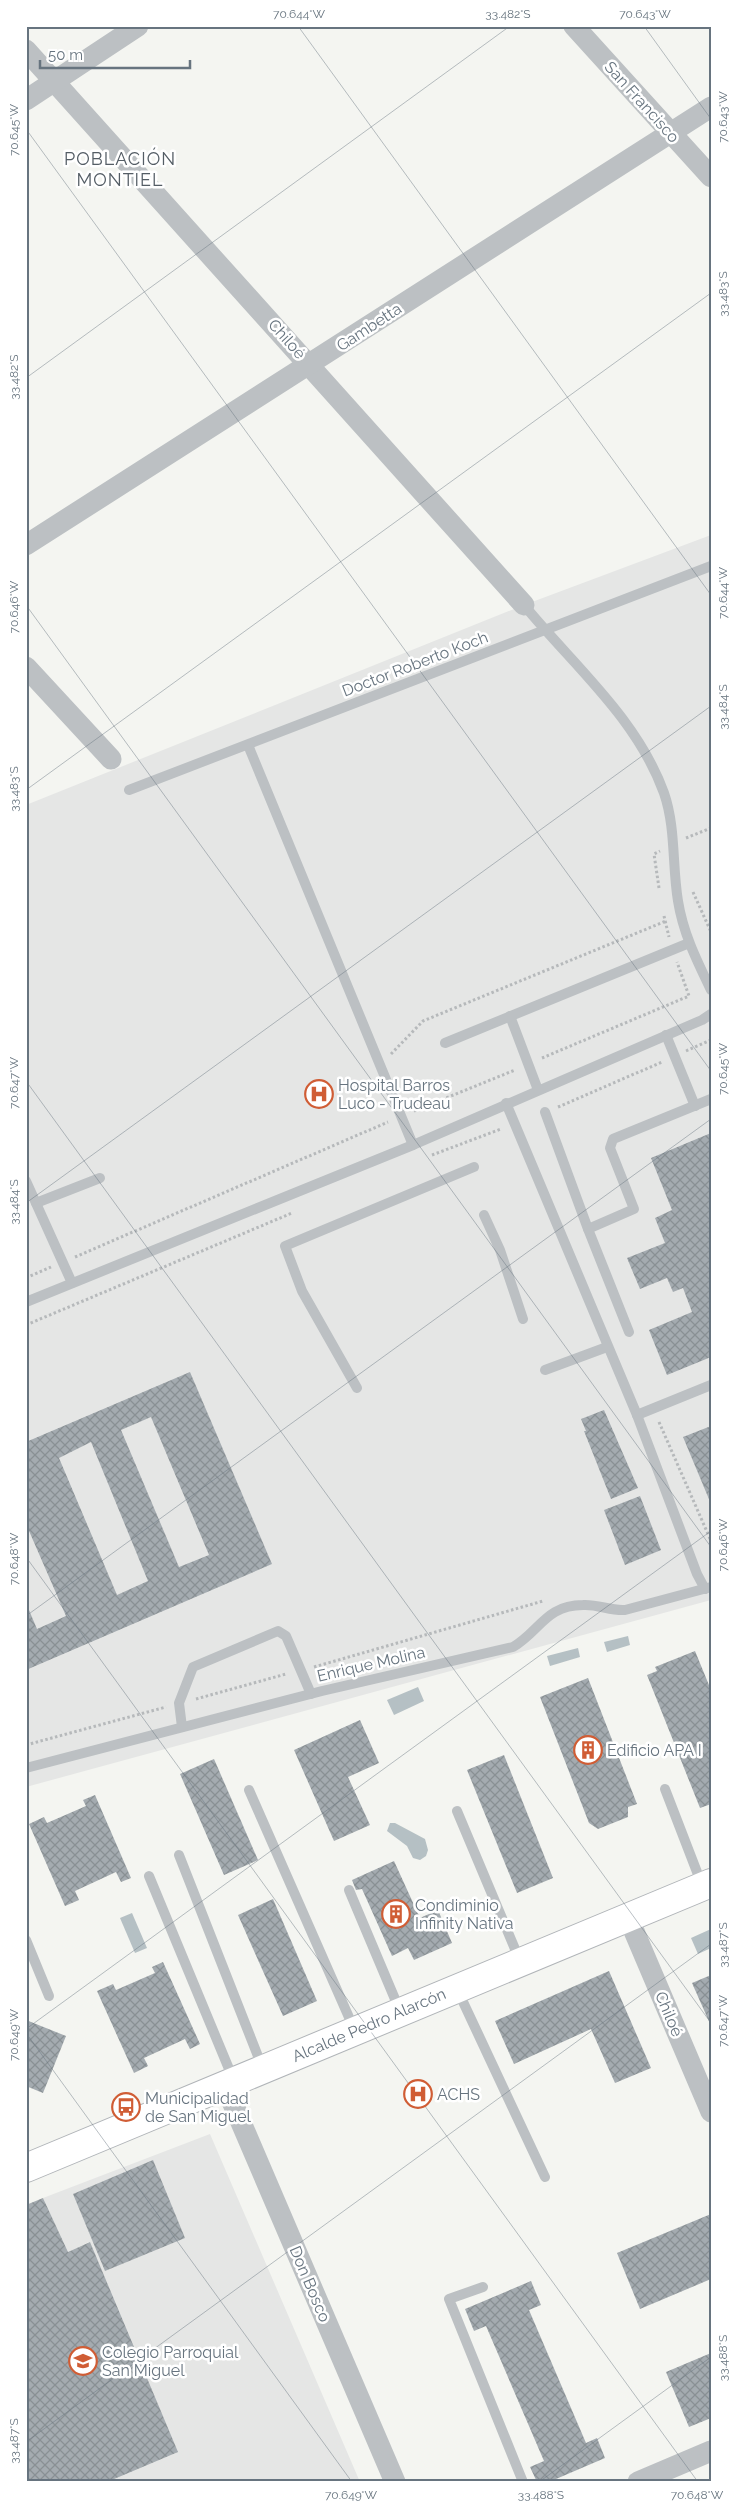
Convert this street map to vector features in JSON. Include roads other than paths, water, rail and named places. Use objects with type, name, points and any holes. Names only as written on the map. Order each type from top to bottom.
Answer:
[{"type":"street","points":[[26,100],[138,26]]},
{"type":"street","name":"San Francisco","points":[[574,26],[711,177]]},
{"type":"street","name":"Chiloé","points":[[26,50],[524,605]]},
{"type":"street","name":"Gambetta","points":[[26,545],[711,107]]},
{"type":"street","points":[[26,668],[111,759]]},
{"type":"street","name":"Alcalde Pedro Alarcón","points":[[26,2168],[706,1884]]},
{"type":"street","name":"Chiloé","points":[[628,1917],[711,2112]]},
{"type":"street","name":"Don Bosco","points":[[230,2083],[395,2482]]},
{"type":"street","points":[[638,2482],[711,2451]]},
{"type":"lane","name":"Doctor Roberto Koch","points":[[129,790],[711,566]]},
{"type":"lane","name":"Chiloé","points":[[524,605],[626,721],[638,738],[664,794],[671,821],[680,916],[689,943],[711,990]]},
{"type":"lane","points":[[248,745],[413,1145]]},
{"type":"lane","points":[[445,1043],[689,943]]},
{"type":"lane","points":[[26,1302],[413,1145],[506,1103],[702,1020],[711,1014]]},
{"type":"lane","points":[[510,1016],[538,1090]]},
{"type":"lane","points":[[666,1035],[695,1106]]},
{"type":"lane","points":[[588,1229],[634,1208],[610,1148],[613,1139],[711,1099]]},
{"type":"lane","points":[[506,1103],[637,1415],[697,1574],[708,1588]]},
{"type":"lane","points":[[545,1112],[588,1229],[629,1332]]},
{"type":"lane","points":[[357,1388],[302,1291],[285,1246],[474,1167]]},
{"type":"lane","points":[[36,1203],[100,1178]]},
{"type":"lane","points":[[26,1181],[72,1283]]},
{"type":"lane","points":[[484,1215],[500,1250],[523,1319]]},
{"type":"lane","points":[[546,1370],[607,1347]]},
{"type":"lane","points":[[637,1415],[711,1385]]},
{"type":"lane","name":"Enrique Molina","points":[[26,1768],[311,1694],[513,1647],[528,1638],[547,1615],[566,1607],[585,1604],[613,1611],[625,1610],[708,1588]]},
{"type":"lane","points":[[182,1727],[179,1703],[192,1667],[278,1632],[286,1636],[311,1694]]},
{"type":"lane","points":[[665,1789],[706,1884]]},
{"type":"lane","points":[[248,1790],[355,2031]]},
{"type":"lane","points":[[457,1811],[520,1961]]},
{"type":"lane","points":[[179,1855],[263,2070]]},
{"type":"lane","points":[[149,1876],[230,2083]]},
{"type":"lane","points":[[349,1890],[400,2012]]},
{"type":"lane","points":[[26,1940],[49,1996]]},
{"type":"lane","points":[[457,1988],[545,2177]]},
{"type":"lane","points":[[483,2287],[449,2299],[523,2482]]},
{"type":"place","name":"Hospital Barros Luco - Trudeau","points":[[319,1094]]},
{"type":"place","name":"Edificio APA I","points":[[588,1750]]},
{"type":"place","name":"Condiminio Infinity Nativa","points":[[396,1914]]},
{"type":"place","name":"ACHS","points":[[418,2094]]},
{"type":"place","name":"Municipalidad de San Miguel","points":[[126,2107]]},
{"type":"place","name":"Colegio Parroquial San Miguel","points":[[83,2361]]},
{"type":"district","name":"POBLACIÓN MONTIEL","points":[[120,168]]}]
